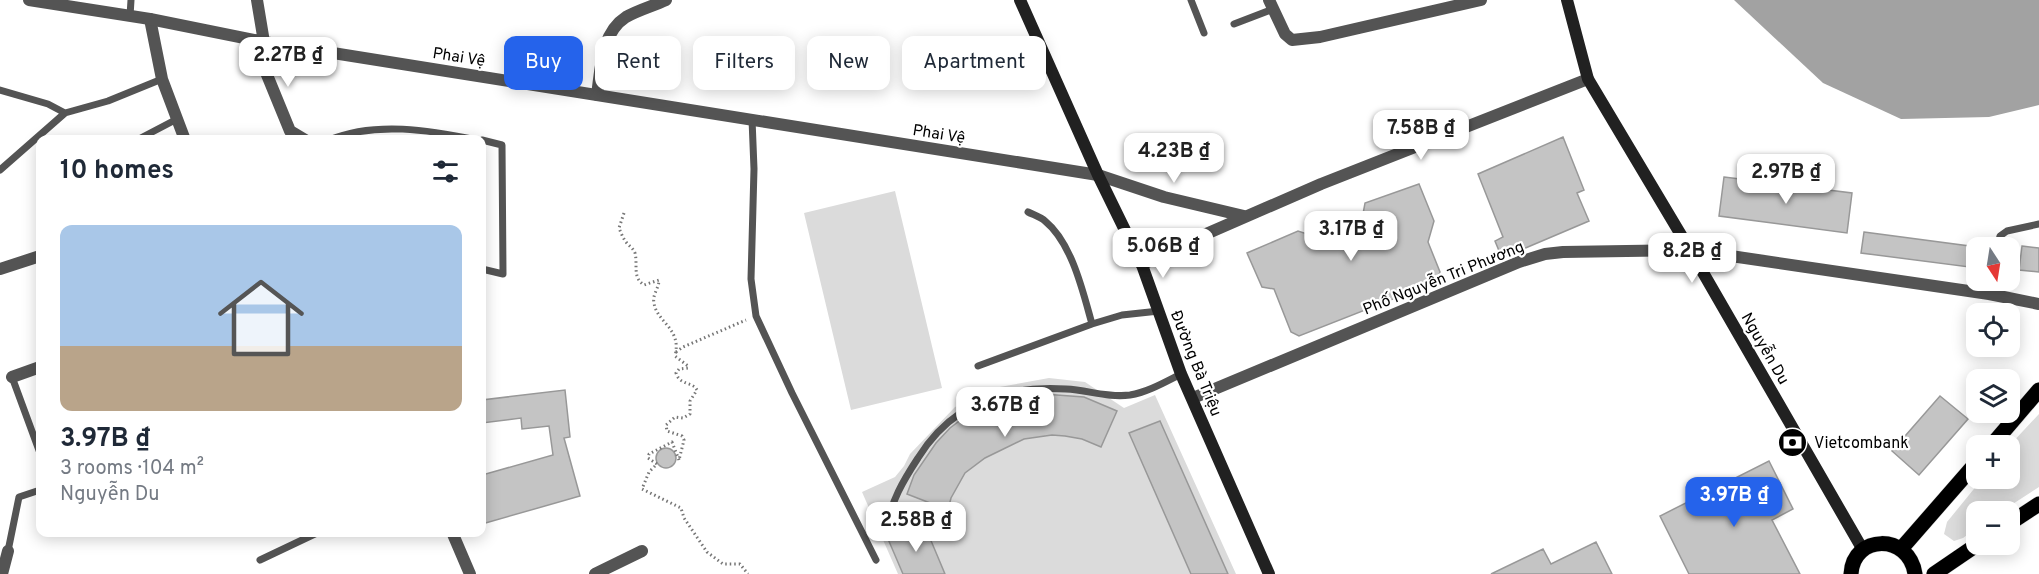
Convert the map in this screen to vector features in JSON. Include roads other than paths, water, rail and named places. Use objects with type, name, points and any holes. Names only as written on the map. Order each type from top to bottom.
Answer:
[{"type":"main road","name":"Đường Bà Triệu","points":[[1020,0],[1098,175],[1142,265],[1180,374],[1193,398],[1269,574]]},
{"type":"main road","name":"Nguyễn Du","points":[[1568,0],[1588,79],[1690,250],[1863,550]]},
{"type":"main road","points":[[2000,435],[2039,390]]},
{"type":"main road","points":[[1901,549],[1966,475]]},
{"type":"main road","points":[[2020,516],[2039,504]]},
{"type":"main road","points":[[1851,574],[1856,558],[1863,550],[1875,544],[1889,544],[1901,549],[1909,556],[1915,574]]},
{"type":"main road","points":[[1934,574],[1966,552]]},
{"type":"street","name":"Phai Vệ","points":[[29,0],[150,19],[264,42],[1098,175],[1164,197],[1244,216]]},
{"type":"street","points":[[257,0],[264,42],[265,70],[290,131],[296,135]]},
{"type":"street","points":[[597,95],[607,39],[615,27],[626,17],[666,0]]},
{"type":"street","points":[[1271,4],[1285,34],[1292,40],[1481,0]]},
{"type":"street","points":[[150,19],[162,79],[183,135]]},
{"type":"street","points":[[1142,265],[1244,216],[1588,79]]},
{"type":"street","name":"Phố Nguyễn Tri Phương","points":[[1193,398],[1527,259],[1545,254],[1690,250],[1989,294],[2039,304]]},
{"type":"street","points":[[0,269],[36,257]]},
{"type":"street","points":[[12,377],[36,368]]},
{"type":"street","points":[[454,537],[470,574]]},
{"type":"street","points":[[2,574],[8,551]]},
{"type":"street","points":[[595,574],[642,551]]},
{"type":"lane","points":[[130,16],[131,0]]},
{"type":"lane","points":[[1191,0],[1204,33]]},
{"type":"lane","points":[[1233,24],[1271,4]]},
{"type":"lane","points":[[40,135],[65,113],[108,102],[162,79]]},
{"type":"lane","points":[[0,90],[48,104],[65,113]]},
{"type":"lane","points":[[147,135],[177,119]]},
{"type":"lane","points":[[752,119],[754,169],[751,279],[756,316],[876,560]]},
{"type":"lane","points":[[344,135],[398,128],[445,135]]},
{"type":"lane","points":[[0,170],[36,138]]},
{"type":"lane","points":[[486,142],[502,145],[503,274],[486,270]]},
{"type":"lane","points":[[1028,212],[1045,220],[1060,237],[1083,292],[1092,324]]},
{"type":"lane","points":[[2000,237],[2007,231],[2039,224]]},
{"type":"lane","points":[[978,366],[1122,315],[1159,312]]},
{"type":"lane","points":[[887,528],[889,512],[898,489],[924,448],[945,423],[983,400],[1032,388],[1069,389],[1109,396],[1131,395],[1154,388],[1180,374]]},
{"type":"lane","points":[[12,377],[36,442]]},
{"type":"lane","points":[[8,551],[19,497],[36,491]]},
{"type":"lane","points":[[260,560],[308,537]]},
{"type":"place","name":"Vietcombank","points":[[1793,442]]}]
